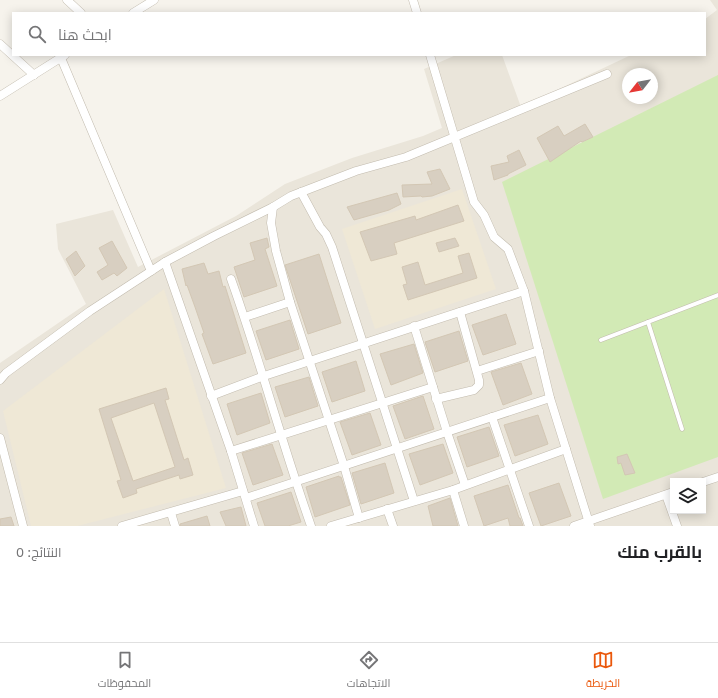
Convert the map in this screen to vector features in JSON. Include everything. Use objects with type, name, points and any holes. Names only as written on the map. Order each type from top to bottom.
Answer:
[{"type":"street","points":[[68,0],[80,12]]},
{"type":"street","points":[[135,12],[154,0]]},
{"type":"street","points":[[412,0],[417,12]]},
{"type":"street","points":[[0,44],[12,55]]},
{"type":"street","points":[[13,56],[34,75]]},
{"type":"street","points":[[0,96],[64,56],[151,271]]},
{"type":"street","points":[[430,56],[474,202],[484,215],[494,237],[508,249],[524,291],[550,398],[589,524]]},
{"type":"street","points":[[0,380],[6,373],[90,311],[165,262],[273,207],[291,196],[356,171],[406,157],[607,74]]},
{"type":"street","points":[[301,192],[332,247],[414,501]]},
{"type":"street","points":[[273,207],[270,224],[272,237],[290,302],[330,420],[359,518]]},
{"type":"street","points":[[165,262],[231,451],[254,526]]},
{"type":"street","points":[[231,279],[264,376],[311,526]]},
{"type":"street","points":[[211,396],[264,376],[524,291]]},
{"type":"street","points":[[244,317],[290,302]]},
{"type":"street","points":[[436,398],[474,390],[479,385],[477,371],[460,312]]},
{"type":"street","points":[[414,326],[465,485]]},
{"type":"street","points":[[477,371],[539,351]]},
{"type":"street","points":[[231,451],[433,387]]},
{"type":"street","points":[[122,526],[296,482],[550,398]]},
{"type":"street","points":[[492,417],[529,526]]},
{"type":"street","points":[[0,438],[23,526]]},
{"type":"street","points":[[331,526],[453,490],[566,449]]},
{"type":"street","points":[[706,481],[718,477]]},
{"type":"street","points":[[453,490],[464,526]]},
{"type":"street","points":[[574,526],[589,524],[670,494]]},
{"type":"street","points":[[387,509],[393,526]]},
{"type":"street","points":[[171,513],[175,526]]},
{"type":"street","points":[[674,514],[677,526]]},
{"type":"lane","points":[[601,340],[718,295]]},
{"type":"lane","points":[[648,322],[682,428]]},
{"type":"shaded area","points":[[710,0],[718,0],[718,526],[0,526],[0,363],[86,304],[58,249],[56,224],[113,210],[138,267],[236,216],[285,184],[352,158],[423,136],[442,128],[424,69],[454,56],[502,56],[521,107],[629,56],[706,56],[706,18],[717,10]]},
{"type":"shaded area","points":[[462,189],[496,289],[375,329],[342,229]]},
{"type":"shaded area","points":[[164,289],[226,488],[77,526],[31,526],[3,411]]},
{"type":"green space","points":[[718,75],[718,457],[603,499],[502,182]]},
{"type":"building","points":[[585,124],[593,137],[582,142],[581,141],[550,162],[537,138],[558,126],[564,136]]},
{"type":"building","points":[[519,150],[526,165],[508,175],[494,180],[491,166],[509,162],[507,156]]},
{"type":"building","points":[[440,169],[450,189],[432,196],[403,197],[402,185],[432,184],[427,172]]},
{"type":"building","points":[[397,193],[401,204],[389,210],[354,220],[347,207]]},
{"type":"building","points":[[458,205],[464,221],[394,243],[397,254],[371,261],[360,232],[415,216],[416,220]]},
{"type":"building","points":[[267,238],[269,247],[265,249],[277,286],[244,297],[234,267],[255,260],[250,243]]},
{"type":"building","points":[[455,238],[459,246],[439,252],[436,243]]},
{"type":"building","points":[[112,241],[127,268],[117,276],[114,273],[102,280],[97,272],[108,265],[99,248]]},
{"type":"building","points":[[76,251],[85,266],[75,276],[66,259]]},
{"type":"building","points":[[469,253],[477,278],[408,300],[403,285],[407,284],[402,267],[418,262],[425,285],[463,273],[458,256]]},
{"type":"building","points":[[319,254],[341,323],[308,334],[285,265]]},
{"type":"building","points":[[204,263],[208,274],[219,271],[223,287],[225,286],[246,353],[213,364],[202,334],[204,333],[195,307],[187,285],[186,286],[182,269]]},
{"type":"building","points":[[506,314],[516,344],[483,355],[472,325]]},
{"type":"building","points":[[290,320],[299,349],[266,360],[256,331]]},
{"type":"building","points":[[459,331],[468,361],[435,372],[425,342]]},
{"type":"building","points":[[414,344],[423,373],[391,385],[380,354]]},
{"type":"building","points":[[356,361],[365,391],[332,402],[322,372]]},
{"type":"building","points":[[521,363],[532,394],[503,405],[491,372]]},
{"type":"building","points":[[309,377],[318,406],[285,417],[275,387]]},
{"type":"building","points":[[166,388],[169,399],[165,400],[184,460],[188,458],[193,475],[180,479],[179,475],[136,489],[137,493],[123,498],[117,481],[121,480],[99,409]],"holes":[[[154,403],[175,467],[133,481],[111,418]]]},
{"type":"building","points":[[261,393],[270,423],[237,435],[227,404]]},
{"type":"building","points":[[423,396],[434,429],[405,439],[393,406]]},
{"type":"building","points":[[370,413],[381,445],[352,455],[340,422]]},
{"type":"building","points":[[538,415],[548,444],[515,456],[504,425]]},
{"type":"building","points":[[489,427],[499,456],[467,467],[457,437]]},
{"type":"building","points":[[272,444],[283,475],[253,485],[242,453]]},
{"type":"building","points":[[443,444],[453,473],[420,485],[409,454]]},
{"type":"building","points":[[627,454],[635,473],[625,475],[621,463],[618,464],[617,457]]},
{"type":"building","points":[[385,463],[394,493],[361,504],[352,473]]},
{"type":"building","points":[[339,476],[341,477],[350,505],[315,517],[306,487]]},
{"type":"building","points":[[559,483],[571,516],[541,526],[529,493]]},
{"type":"building","points":[[508,485],[523,526],[510,526],[508,518],[484,526],[474,496]]},
{"type":"building","points":[[291,492],[301,522],[288,526],[265,526],[257,503]]},
{"type":"building","points":[[450,498],[458,526],[433,526],[428,506]]},
{"type":"building","points":[[241,507],[246,526],[226,526],[220,512]]},
{"type":"building","points":[[207,516],[210,526],[180,526],[180,524]]},
{"type":"building","points":[[11,517],[14,526],[0,526],[0,519]]}]
